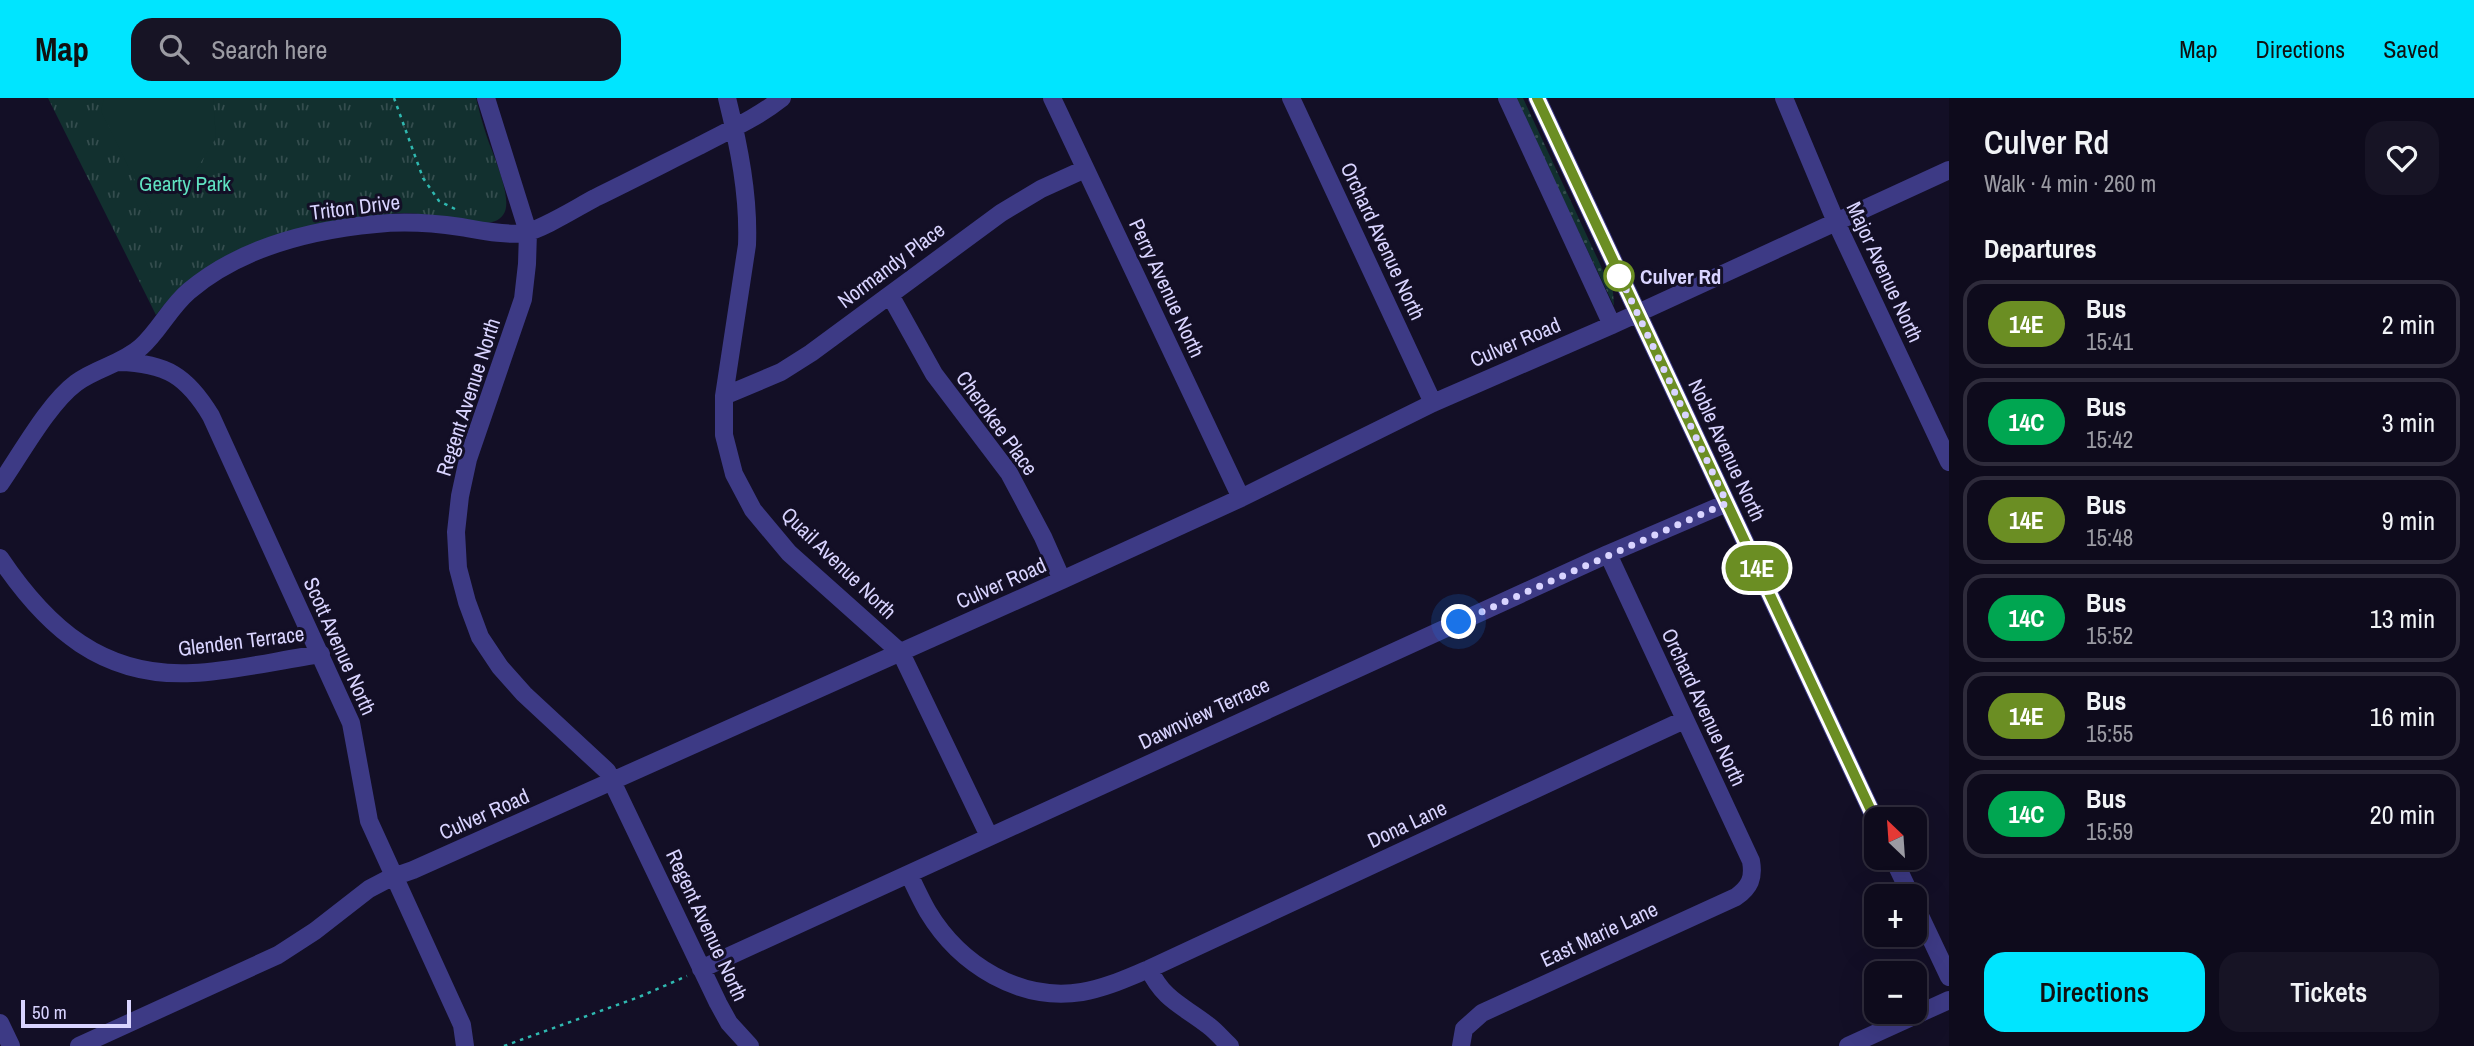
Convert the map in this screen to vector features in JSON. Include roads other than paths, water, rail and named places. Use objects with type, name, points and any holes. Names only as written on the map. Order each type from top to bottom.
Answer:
[{"type":"street","name":"Regent Avenue North","points":[[486,98],[528,232],[523,299],[468,459],[460,496],[456,532],[458,568],[467,602],[480,636],[500,667],[524,694],[607,771],[696,972],[729,1023],[750,1046]]},
{"type":"street","name":"Quail Avenue North","points":[[727,98],[744,192],[747,245],[724,396],[724,435],[734,474],[753,510],[789,552],[901,653],[989,836]]},
{"type":"street","name":"Triton Drive","points":[[0,484],[58,400],[76,383],[96,370],[119,362],[141,347],[188,291],[213,273],[274,246],[335,230],[378,223],[419,223],[485,231],[528,232],[734,128],[782,98]]},
{"type":"street","name":"Perry Avenue North","points":[[1052,98],[1241,498]]},
{"type":"street","name":"Orchard Avenue North","points":[[1291,98],[1433,403]]},
{"type":"street","points":[[1507,98],[1612,325]]},
{"type":"street","name":"Noble Avenue North","points":[[1537,98],[1869,807]]},
{"type":"street","name":"Major Avenue North","points":[[1784,98],[1836,222],[1949,462]]},
{"type":"street","name":"Normandy Place","points":[[724,396],[781,372],[1001,213],[1041,189],[1085,169]]},
{"type":"street","name":"Culver Road","points":[[79,1046],[278,955],[315,931],[369,889],[395,876],[1062,580],[1241,498],[1433,403],[1637,314],[1949,170]]},
{"type":"street","name":"Cherokee Place","points":[[890,295],[934,374],[1009,473],[1062,580]]},
{"type":"street","name":"Scott Avenue North","points":[[119,362],[142,362],[164,369],[184,380],[199,396],[211,416],[351,723],[369,821],[462,1025],[465,1046]]},
{"type":"street","name":"Dawnview Terrace","points":[[696,972],[1608,554],[1727,503]]},
{"type":"street","name":"Orchard Avenue North","points":[[1608,554],[1751,861],[1752,880]]},
{"type":"street","name":"Glenden Terrace","points":[[0,558],[36,607],[62,631],[91,652],[123,664],[157,672],[193,673],[321,654]]},
{"type":"street","name":"Dona Lane","points":[[1149,969],[1684,720]]},
{"type":"street","points":[[909,874],[928,912],[954,947],[1007,983],[1054,993],[1082,992],[1113,984],[1149,969],[1166,996],[1209,1026],[1230,1046]]},
{"type":"street","name":"East Marie Lane","points":[[1463,1037],[1482,1013],[1736,897],[1752,880]]},
{"type":"street","points":[[1927,930],[1949,977]]},
{"type":"street","points":[[1848,1046],[1949,1000]]},
{"type":"street","points":[[0,1023],[11,1046]]},
{"type":"place","name":"Culver Rd","points":[[1619,276]]},
{"type":"park label","name":"Gearty Park","points":[[185,183]]}]
